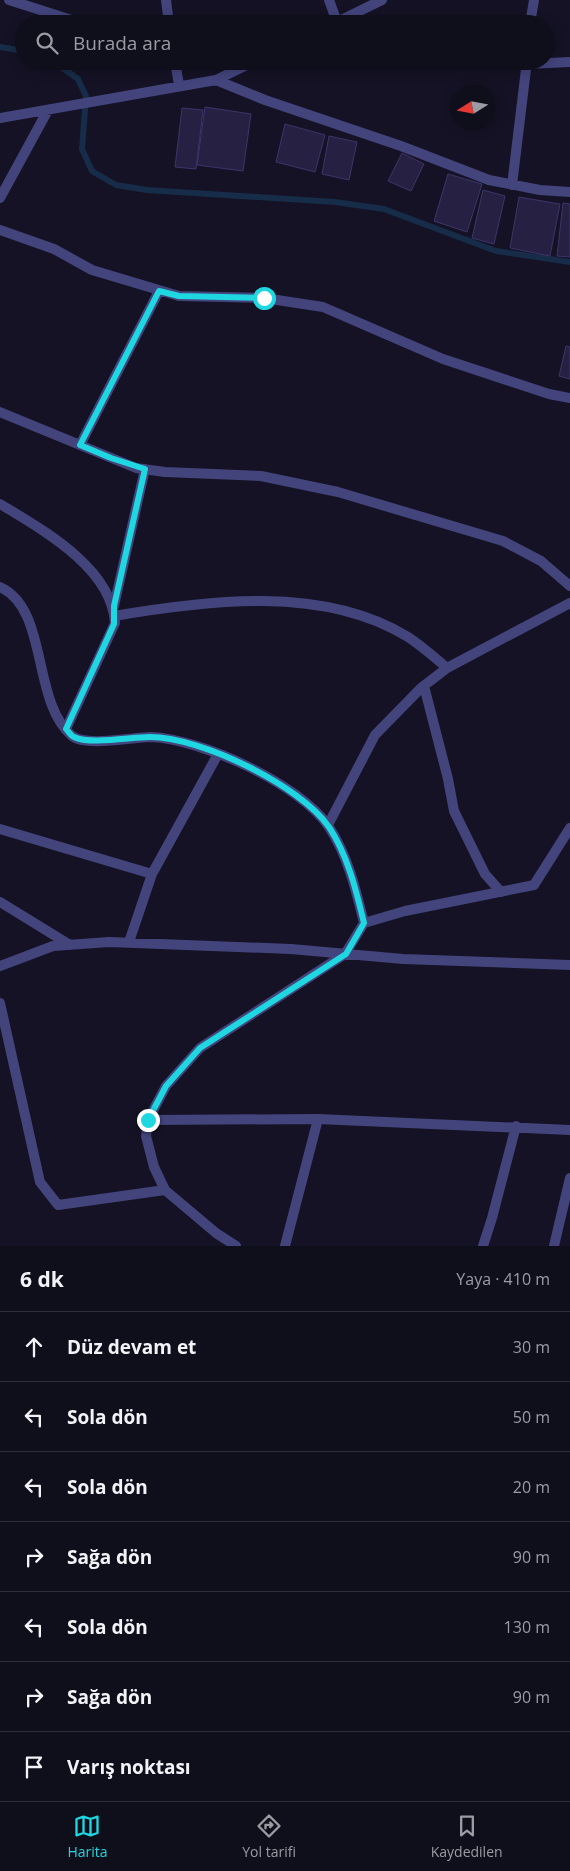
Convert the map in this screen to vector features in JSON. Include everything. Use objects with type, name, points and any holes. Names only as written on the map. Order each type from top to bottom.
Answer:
[{"type":"street","points":[[9,0],[56,15]]},
{"type":"street","points":[[166,0],[168,15]]},
{"type":"street","points":[[329,0],[333,15]]},
{"type":"street","points":[[351,15],[382,0]]},
{"type":"street","points":[[532,15],[534,0]]},
{"type":"street","points":[[555,62],[570,62]]},
{"type":"street","points":[[176,70],[179,85]]},
{"type":"street","points":[[0,118],[216,80],[237,70]]},
{"type":"street","points":[[512,185],[526,70]]},
{"type":"street","points":[[216,80],[265,100],[384,140],[489,180],[540,190],[570,192]]},
{"type":"street","points":[[0,198],[48,110]]},
{"type":"street","points":[[0,230],[54,249],[92,270],[179,296],[264,298],[323,307],[443,359],[549,394],[570,398]]},
{"type":"street","points":[[80,445],[159,291]]},
{"type":"street","points":[[0,412],[120,462],[145,469],[165,472],[262,476],[338,492],[503,541],[541,561],[570,586]]},
{"type":"street","points":[[66,729],[114,624],[114,611],[145,469]]},
{"type":"street","points":[[0,504],[36,526],[82,560],[114,611]]},
{"type":"street","points":[[0,587],[18,601],[32,631],[47,694],[59,722],[74,737],[108,741],[151,737],[190,744],[231,758],[278,783],[304,801],[328,825],[342,849],[364,923]]},
{"type":"street","points":[[114,611],[251,601],[323,606],[368,619],[407,636],[447,668]]},
{"type":"street","points":[[328,825],[375,735],[424,686],[447,668],[570,603]]},
{"type":"street","points":[[424,686],[448,779],[454,811],[485,874],[501,892]]},
{"type":"street","points":[[129,942],[152,874],[218,754]]},
{"type":"street","points":[[0,828],[152,874]]},
{"type":"street","points":[[236,1246],[216,1233],[165,1190],[154,1166],[146,1136],[148,1120],[166,1086],[200,1048],[346,954],[364,923],[406,911],[534,885],[570,828]]},
{"type":"street","points":[[0,902],[70,945]]},
{"type":"street","points":[[0,966],[53,946],[129,942],[291,949],[403,959],[570,965]]},
{"type":"street","points":[[0,1003],[40,1182],[58,1205],[165,1190]]},
{"type":"street","points":[[148,1120],[318,1119],[516,1126],[570,1130]]},
{"type":"street","points":[[285,1246],[318,1119]]},
{"type":"street","points":[[483,1246],[516,1126]]},
{"type":"street","points":[[554,1246],[570,1178]]},
{"type":"building","points":[[205,107],[251,114],[243,171],[197,165]]},
{"type":"building","points":[[182,108],[203,110],[196,169],[175,167]]},
{"type":"building","points":[[285,124],[325,135],[315,172],[276,162]]},
{"type":"building","points":[[329,136],[357,142],[349,180],[322,174]]},
{"type":"building","points":[[402,153],[424,164],[411,191],[388,181]]},
{"type":"building","points":[[448,174],[482,184],[467,232],[434,221]]},
{"type":"building","points":[[483,190],[505,196],[494,244],[472,238]]},
{"type":"building","points":[[519,197],[560,204],[550,256],[510,248]]},
{"type":"building","points":[[563,203],[570,204],[570,257],[557,256]]},
{"type":"building","points":[[566,346],[570,347],[570,379],[559,376]]},
{"type":"waterway","points":[[0,47],[15,50]]},
{"type":"waterway","points":[[66,70],[78,79],[86,96],[82,149],[92,171],[116,185],[147,190],[335,202],[384,209],[496,251],[570,262]]},
{"type":"route","points":[[148,1120],[166,1086],[200,1048],[346,954],[364,923],[342,849],[328,825],[304,801],[278,783],[231,758],[190,744],[151,737],[108,741],[74,737],[66,729],[114,624],[114,606],[145,469],[136,468],[80,445],[159,291],[179,296],[264,298]]}]
